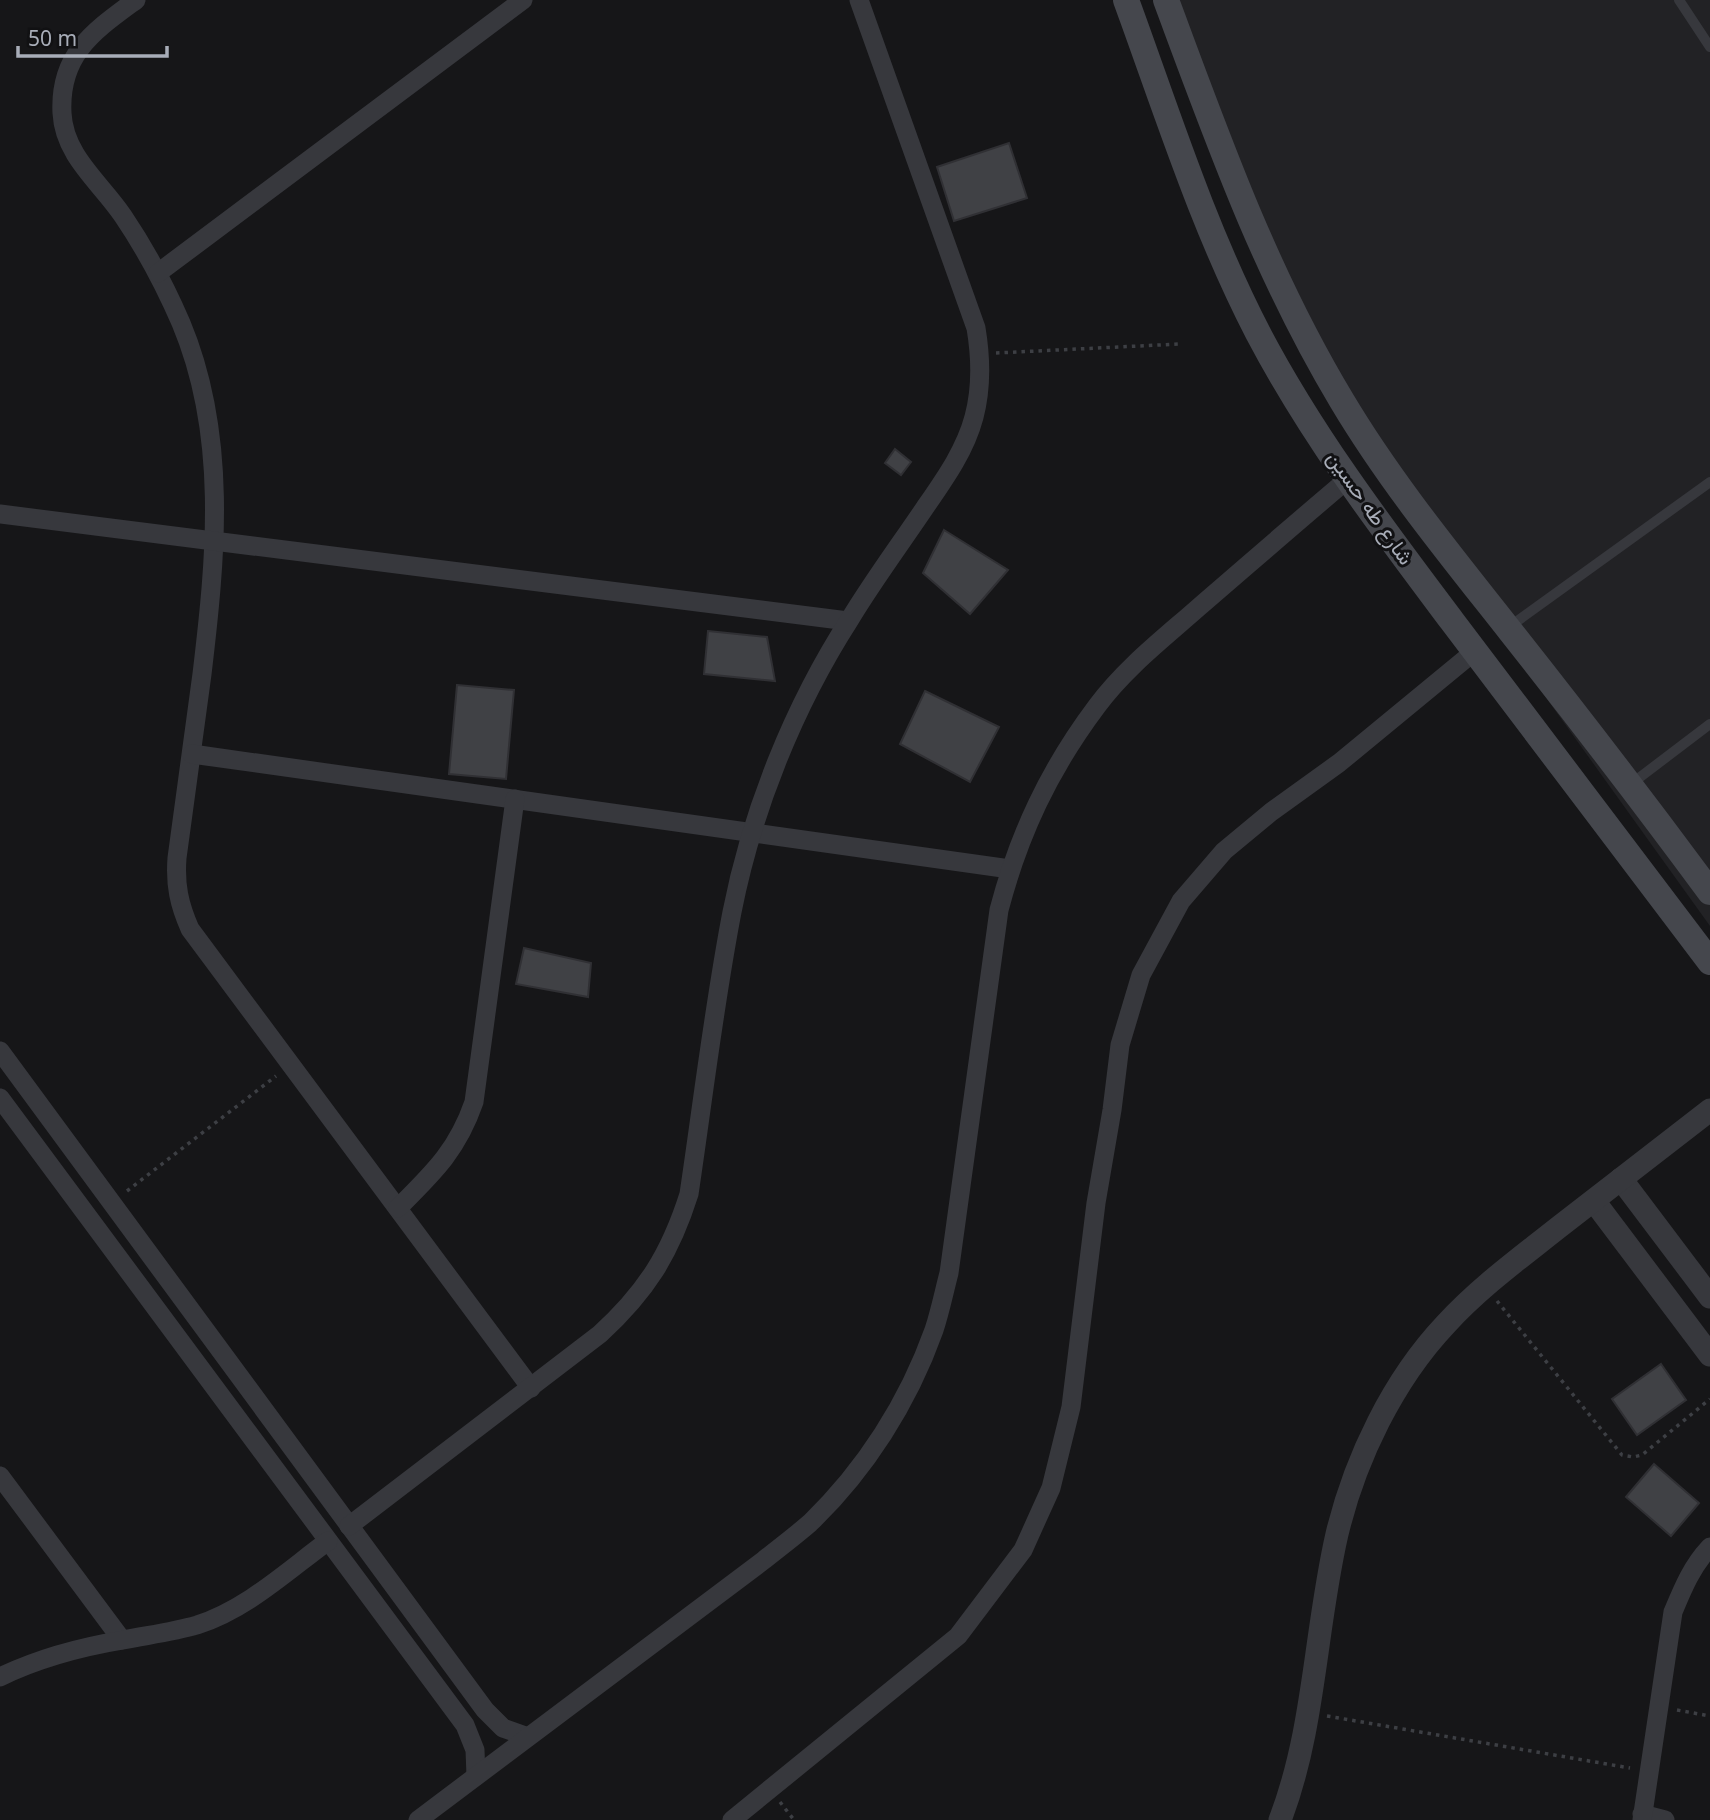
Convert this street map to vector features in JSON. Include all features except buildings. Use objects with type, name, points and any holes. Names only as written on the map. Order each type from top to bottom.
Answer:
[{"type":"main road","name":"شارع طه حسين","points":[[1126,0],[1199,201],[1237,291],[1283,377],[1348,479],[1710,962]]},
{"type":"main road","name":"شارع طه حسين","points":[[1166,0],[1254,233],[1311,348],[1378,457],[1432,531],[1631,784],[1710,892]]},
{"type":"street","points":[[136,0],[87,39],[71,62],[63,88],[62,115],[68,141],[82,165],[122,214],[158,273],[182,326],[199,378],[211,431],[216,486],[214,541],[207,629],[177,858],[175,882],[180,907],[190,929],[531,1388]]},
{"type":"street","points":[[158,273],[523,0]]},
{"type":"street","points":[[349,1526],[600,1335],[647,1286],[665,1257],[689,1194],[732,910],[752,833],[776,766],[806,698],[848,621],[964,446],[980,385],[980,354],[969,303],[859,0]]},
{"type":"street","points":[[418,1820],[764,1560],[809,1523],[849,1481],[884,1434],[912,1383],[934,1329],[949,1273],[999,910],[1010,869],[1032,811],[1062,755],[1098,704],[1140,658],[1348,479]]},
{"type":"street","points":[[0,514],[848,621]]},
{"type":"street","points":[[732,1820],[958,1636],[1023,1550],[1051,1488],[1071,1407],[1096,1203],[1120,1045],[1142,975],[1181,901],[1233,844],[1270,812],[1339,763],[1475,651]]},
{"type":"street","points":[[192,754],[1010,869]]},
{"type":"street","points":[[398,1208],[443,1162],[467,1123],[474,1102],[515,799]]},
{"type":"street","points":[[0,1051],[493,1720],[515,1734],[528,1737]]},
{"type":"street","points":[[0,1098],[465,1725],[475,1750],[476,1776]]},
{"type":"street","points":[[1280,1820],[1300,1755],[1337,1534],[1350,1489],[1390,1402],[1415,1362],[1444,1325],[1484,1286],[1710,1110]]},
{"type":"street","points":[[1621,1179],[1710,1297]]},
{"type":"street","points":[[1594,1200],[1710,1356]]},
{"type":"street","points":[[0,1476],[122,1640]]},
{"type":"street","points":[[0,1677],[44,1659],[82,1648],[167,1633],[199,1624],[230,1611],[258,1594],[328,1541]]},
{"type":"street","points":[[1665,1820],[1642,1817],[1673,1612],[1685,1583],[1710,1546]]},
{"type":"lane","points":[[1679,0],[1710,47]]},
{"type":"lane","points":[[1508,628],[1710,482]]},
{"type":"lane","points":[[1631,784],[1710,724]]},
{"type":"path","points":[[980,354],[1179,344]]},
{"type":"path","points":[[111,1203],[290,1064]]},
{"type":"path","points":[[1484,1286],[1622,1455],[1642,1455],[1710,1399]]},
{"type":"path","points":[[1658,1706],[1710,1716]]},
{"type":"path","points":[[1307,1712],[1649,1771]]},
{"type":"shaded area","points":[[1154,0],[1710,0],[1710,926],[1330,397]]}]
